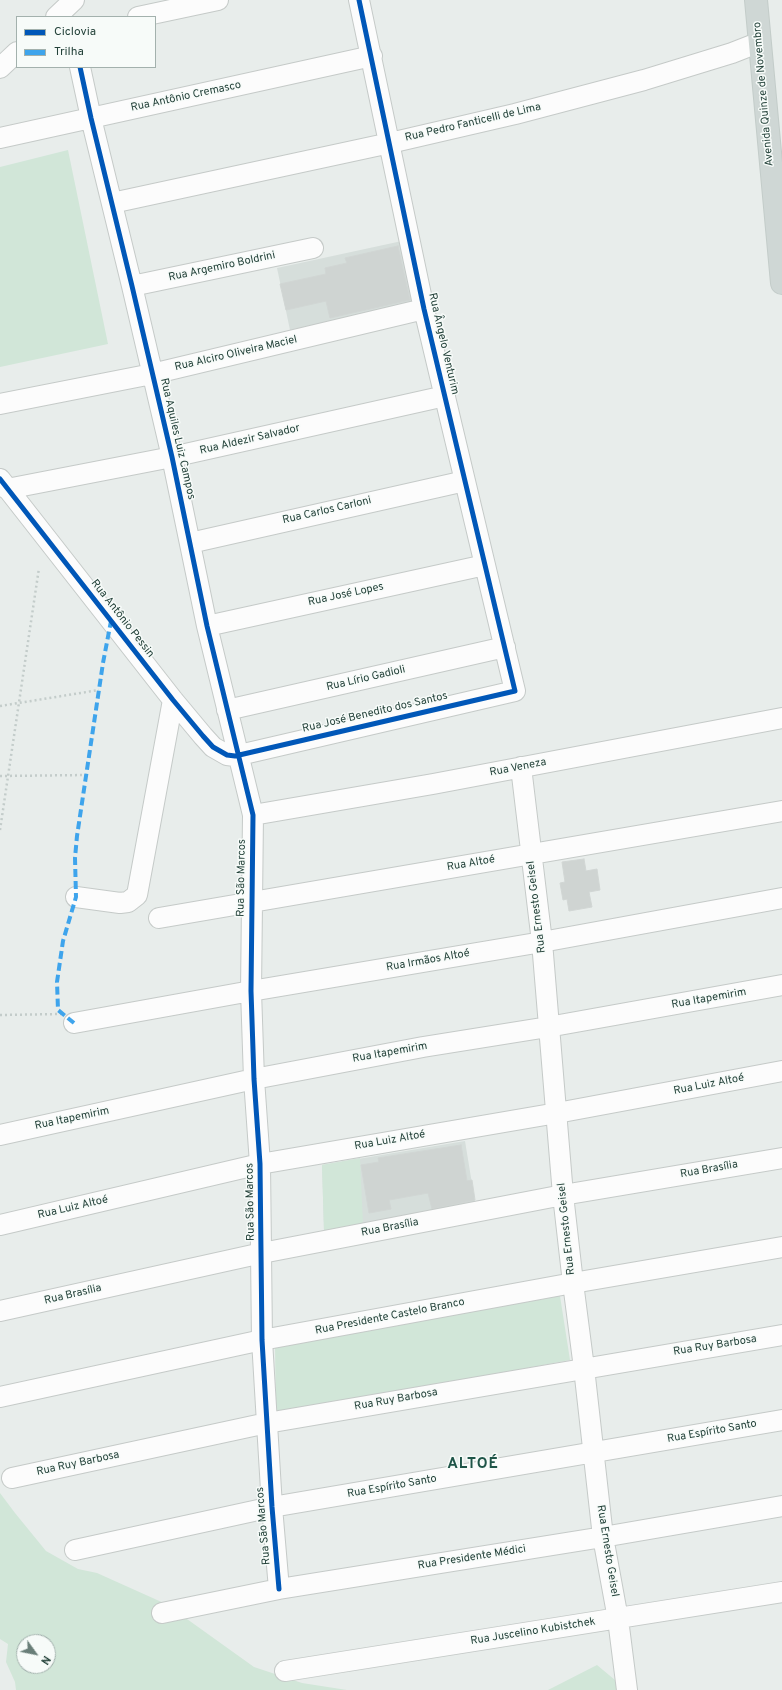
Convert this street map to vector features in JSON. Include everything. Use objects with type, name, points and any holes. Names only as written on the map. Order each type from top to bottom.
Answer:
[{"type":"main road","name":"Avenida Quinze de Novembro","points":[[756,0],[782,283]]},
{"type":"street","points":[[143,16],[218,0]]},
{"type":"street","name":"Rua Ângelo Venturim","points":[[359,0],[424,309],[515,690]]},
{"type":"street","name":"Rua Pedro Fanticelli de Lima","points":[[112,203],[500,118],[644,80],[732,53],[760,42]]},
{"type":"street","points":[[0,68],[16,53]]},
{"type":"street","name":"Rua Antônio Cremasco","points":[[0,138],[372,56]]},
{"type":"street","name":"Rua Aquiles Luiz Campos","points":[[80,68],[172,457],[207,626],[253,815]]},
{"type":"street","name":"Rua Argemiro Boldrini","points":[[132,286],[313,248]]},
{"type":"street","name":"Rua Alciro Oliveira Maciel","points":[[0,404],[152,374],[424,309]]},
{"type":"street","name":"Rua Aldezir Salvador","points":[[4,484],[172,457],[445,396]]},
{"type":"street","name":"Rua Carlos Carloni","points":[[190,543],[465,481]]},
{"type":"street","name":"Rua Antônio Pessin","points":[[4,484],[173,700],[213,747],[227,755],[239,755]]},
{"type":"street","name":"Rua José Lopes","points":[[207,626],[485,565]]},
{"type":"street","name":"Rua Lírio Gadioli","points":[[227,710],[505,647]]},
{"type":"street","name":"Rua José Benedito dos Santos","points":[[239,755],[515,690]]},
{"type":"street","points":[[76,897],[120,903],[128,902],[137,895],[173,700]]},
{"type":"street","name":"Rua Veneza","points":[[253,815],[782,718]]},
{"type":"street","name":"Rua Ernesto Geisel","points":[[521,767],[530,854],[542,942],[548,1027],[573,1283],[603,1537],[618,1619],[627,1690]]},
{"type":"street","name":"Rua Altoé","points":[[160,918],[782,811]]},
{"type":"street","name":"Rua São Marcos","points":[[253,815],[251,991],[254,1078],[260,1164],[262,1340],[272,1507],[279,1589]]},
{"type":"street","name":"Rua Irmãos Altoé","points":[[68,1018],[251,991],[542,942],[782,898]]},
{"type":"street","name":"Rua Itapemirim","points":[[0,1135],[254,1078],[423,1047],[548,1027],[782,985]]},
{"type":"street","name":"Rua Luiz Altoé","points":[[0,1225],[260,1164],[557,1113],[782,1071]]},
{"type":"street","name":"Rua Brasília","points":[[0,1311],[262,1253],[564,1195],[782,1158]]},
{"type":"street","name":"Rua Presidente Castelo Branco","points":[[0,1397],[262,1340],[573,1283],[782,1247]]},
{"type":"street","name":"Rua Ruy Barbosa","points":[[12,1478],[267,1423],[782,1335]]},
{"type":"street","name":"Rua Espírito Santo","points":[[75,1550],[272,1507],[782,1420]]},
{"type":"street","name":"Rua Presidente Médici","points":[[162,1613],[279,1589],[603,1537],[782,1506]]},
{"type":"street","name":"Rua Juscelino Kubistchek","points":[[284,1671],[782,1592]]},
{"type":"path","points":[[0,830],[39,568]]},
{"type":"path","points":[[0,706],[99,690]]},
{"type":"path","points":[[0,776],[87,775]]},
{"type":"path","points":[[0,1015],[68,1018]]},
{"type":"shaded area","points":[[402,241],[415,302],[290,330],[277,268]]},
{"type":"shaded area","points":[[465,1141],[475,1202],[324,1231],[322,1165]]},
{"type":"green space","points":[[68,150],[108,344],[0,367],[0,167]]},
{"type":"green space","points":[[360,1158],[363,1224],[324,1231],[322,1165]]},
{"type":"green space","points":[[560,1296],[570,1360],[276,1415],[275,1347]]},
{"type":"green space","points":[[0,1493],[46,1551],[78,1569],[97,1573],[166,1604],[254,1667],[302,1683],[347,1690],[16,1690],[15,1682],[6,1662],[8,1644],[0,1639]]},
{"type":"green space","points":[[597,1665],[627,1690],[548,1690]]},
{"type":"building","points":[[398,246],[410,300],[330,318],[326,301],[286,310],[280,284],[326,274],[325,268],[347,263],[345,258]]},
{"type":"building","points":[[584,859],[586,871],[597,869],[600,890],[589,892],[592,907],[569,911],[567,899],[563,900],[560,883],[565,882],[562,862]]},
{"type":"building","points":[[461,1145],[467,1181],[472,1180],[475,1200],[432,1209],[428,1193],[389,1200],[391,1209],[369,1213],[361,1165],[379,1162],[378,1158]]},
{"type":"marked path","points":[[74,1023],[58,1010],[57,982],[63,941],[76,897],[75,858],[77,836],[103,663],[111,621]]},
{"type":"cycle path","points":[[0,479],[173,700],[213,747],[227,755],[235,756],[515,691],[424,309],[359,0]]},
{"type":"cycle path","points":[[80,68],[172,457],[207,626],[253,815],[251,991],[254,1079],[260,1164],[262,1340],[272,1507],[279,1589]]},
{"type":"district","name":"ALTOÉ","points":[[473,1465]]}]
